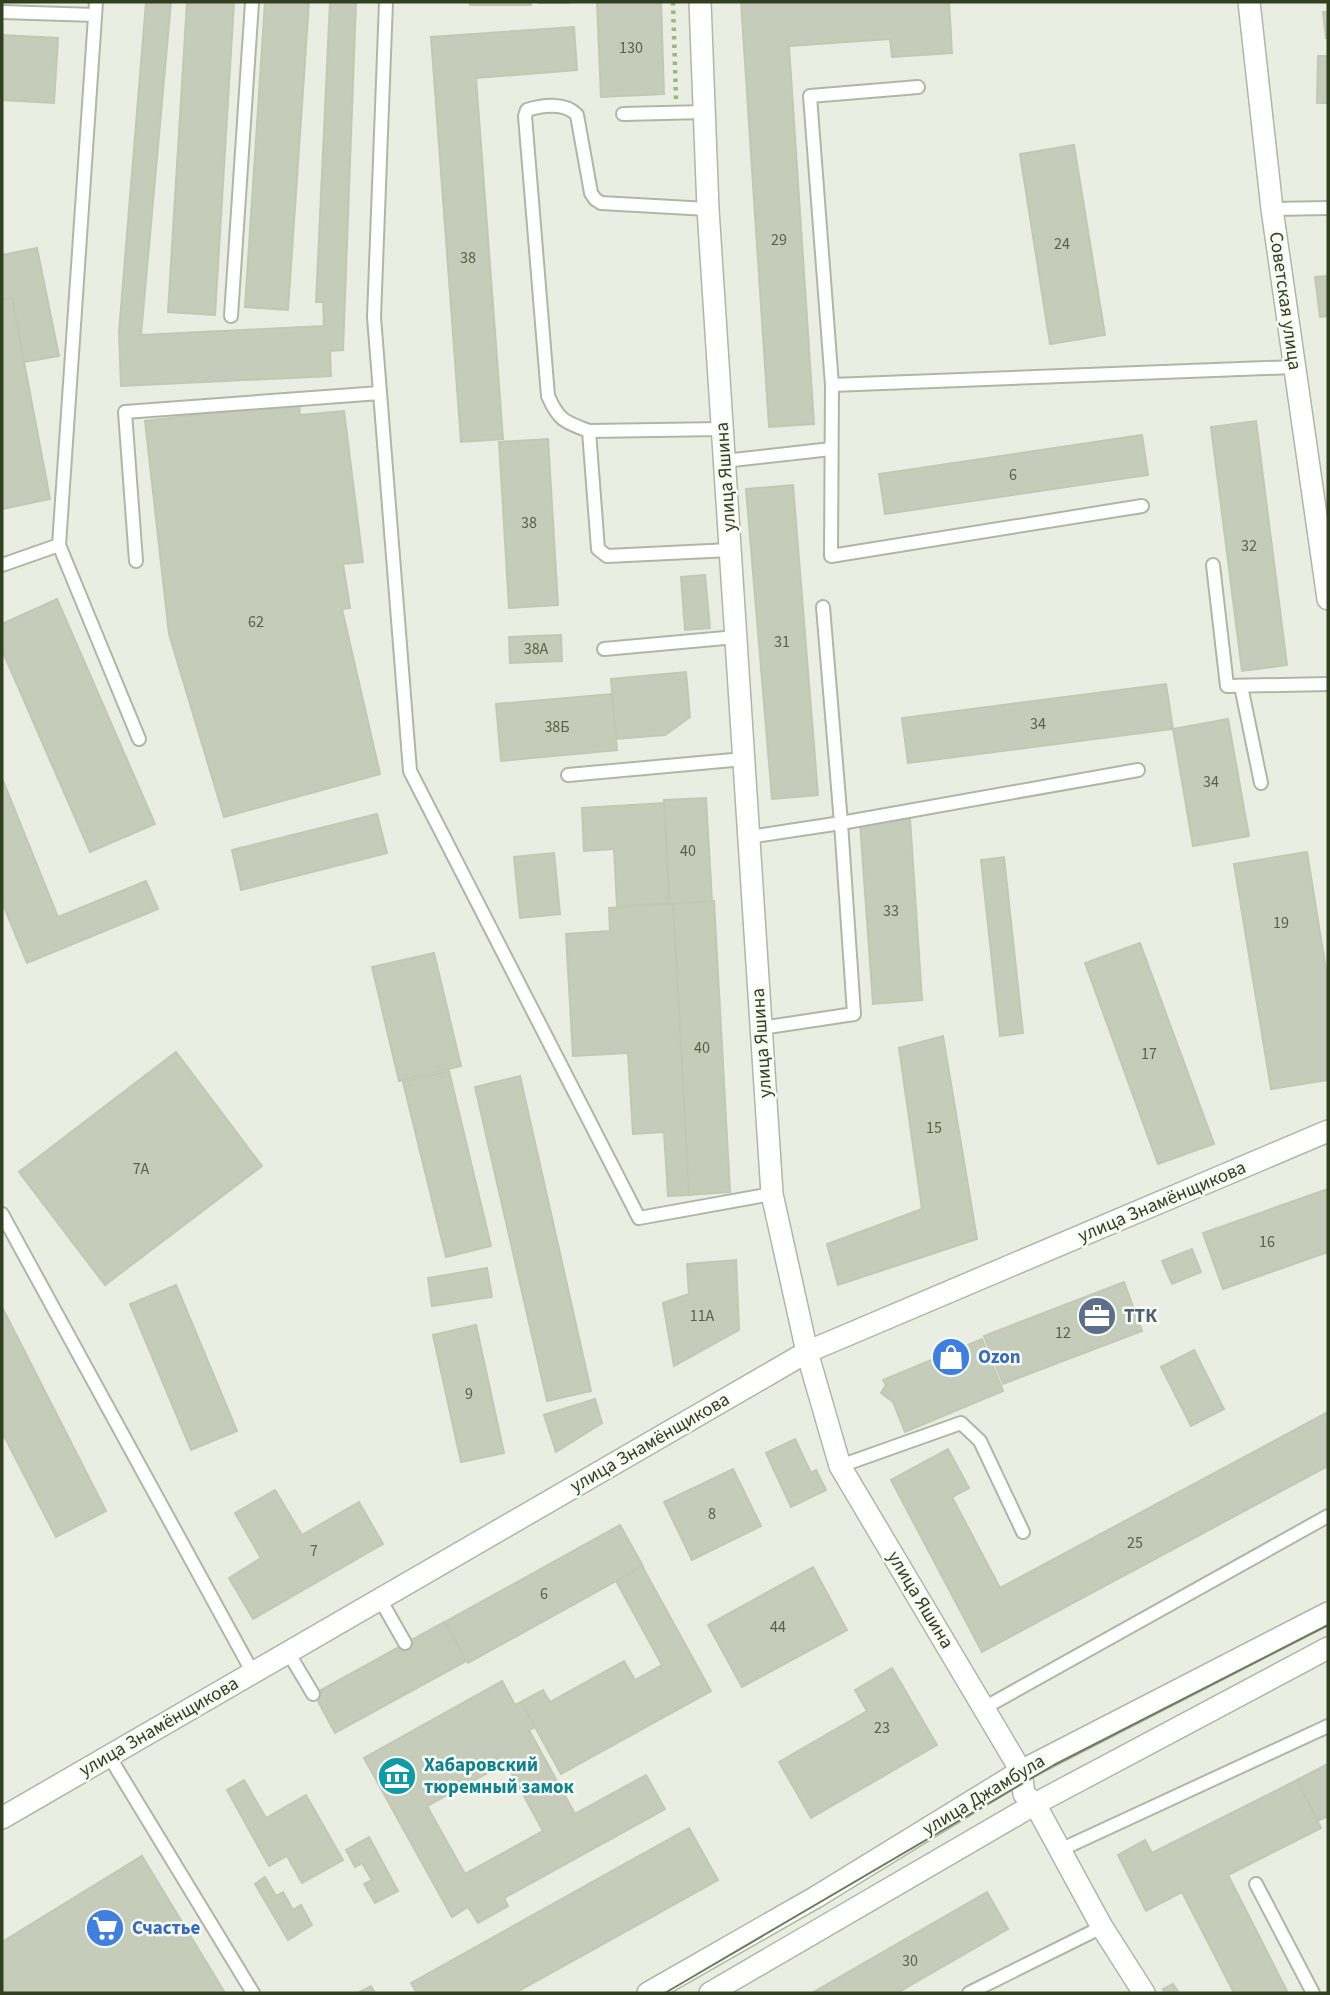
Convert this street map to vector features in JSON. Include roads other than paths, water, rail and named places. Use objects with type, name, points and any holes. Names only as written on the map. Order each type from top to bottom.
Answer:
[{"type":"street","name":"улица Яшина","points":[[700,2],[708,209],[772,1194],[807,1352],[840,1465],[1021,1771],[1024,1794],[1035,1804],[1102,1927],[1144,1993]]},
{"type":"street","name":"Советская улица","points":[[1249,2],[1272,209],[1328,599]]},
{"type":"street","name":"улица Знамёнщикова","points":[[2,1818],[807,1352],[1328,1131]]},
{"type":"street","name":"улица Джамбула","points":[[648,1993],[816,1897],[1021,1771],[1328,1613]]},
{"type":"street","name":"улица Джамбула","points":[[710,1993],[1035,1804],[1328,1648]]},
{"type":"lane","points":[[231,316],[251,2]]},
{"type":"lane","points":[[386,2],[374,317],[410,771],[639,1218],[772,1194]]},
{"type":"lane","points":[[2,12],[95,8],[59,545],[139,739]]},
{"type":"lane","points":[[918,87],[810,96],[831,385],[831,556],[1142,506]]},
{"type":"lane","points":[[708,209],[601,203],[590,193],[577,115],[564,106],[527,110],[524,116],[548,396],[556,414],[589,431],[722,429]]},
{"type":"lane","points":[[623,114],[704,112]]},
{"type":"lane","points":[[1272,209],[1328,208]]},
{"type":"lane","points":[[831,385],[1294,367]]},
{"type":"lane","points":[[136,561],[125,412],[380,393]]},
{"type":"lane","points":[[589,431],[598,549],[601,554],[607,556],[730,550]]},
{"type":"lane","points":[[724,461],[831,449]]},
{"type":"lane","points":[[2,565],[59,545]]},
{"type":"lane","points":[[1213,565],[1227,686],[1328,684]]},
{"type":"lane","points":[[761,1028],[854,1014],[823,607]]},
{"type":"lane","points":[[604,649],[736,637]]},
{"type":"lane","points":[[1241,686],[1261,783]]},
{"type":"lane","points":[[568,775],[744,759]]},
{"type":"lane","points":[[749,837],[1138,770]]},
{"type":"lane","points":[[2,1214],[253,1672]]},
{"type":"lane","points":[[840,1465],[961,1423],[980,1441],[1023,1532]]},
{"type":"lane","points":[[984,1708],[1328,1516]]},
{"type":"lane","points":[[380,1599],[405,1643]]},
{"type":"lane","points":[[288,1652],[313,1694]]},
{"type":"lane","points":[[1060,1850],[1328,1726]]},
{"type":"lane","points":[[109,1756],[253,1993]]},
{"type":"lane","points":[[1256,1884],[1313,1993]]},
{"type":"lane","points":[[969,1993],[1102,1927]]},
{"type":"tram line","points":[[665,1993],[1054,1765],[1328,1625]]},
{"type":"place","name":"ТТК","points":[[1097,1316]]},
{"type":"place","name":"Ozon","points":[[951,1357]]},
{"type":"place","name":"Хабаровский тюремный замок","points":[[397,1776]]},
{"type":"place","name":"Счастье","points":[[105,1928]]}]
